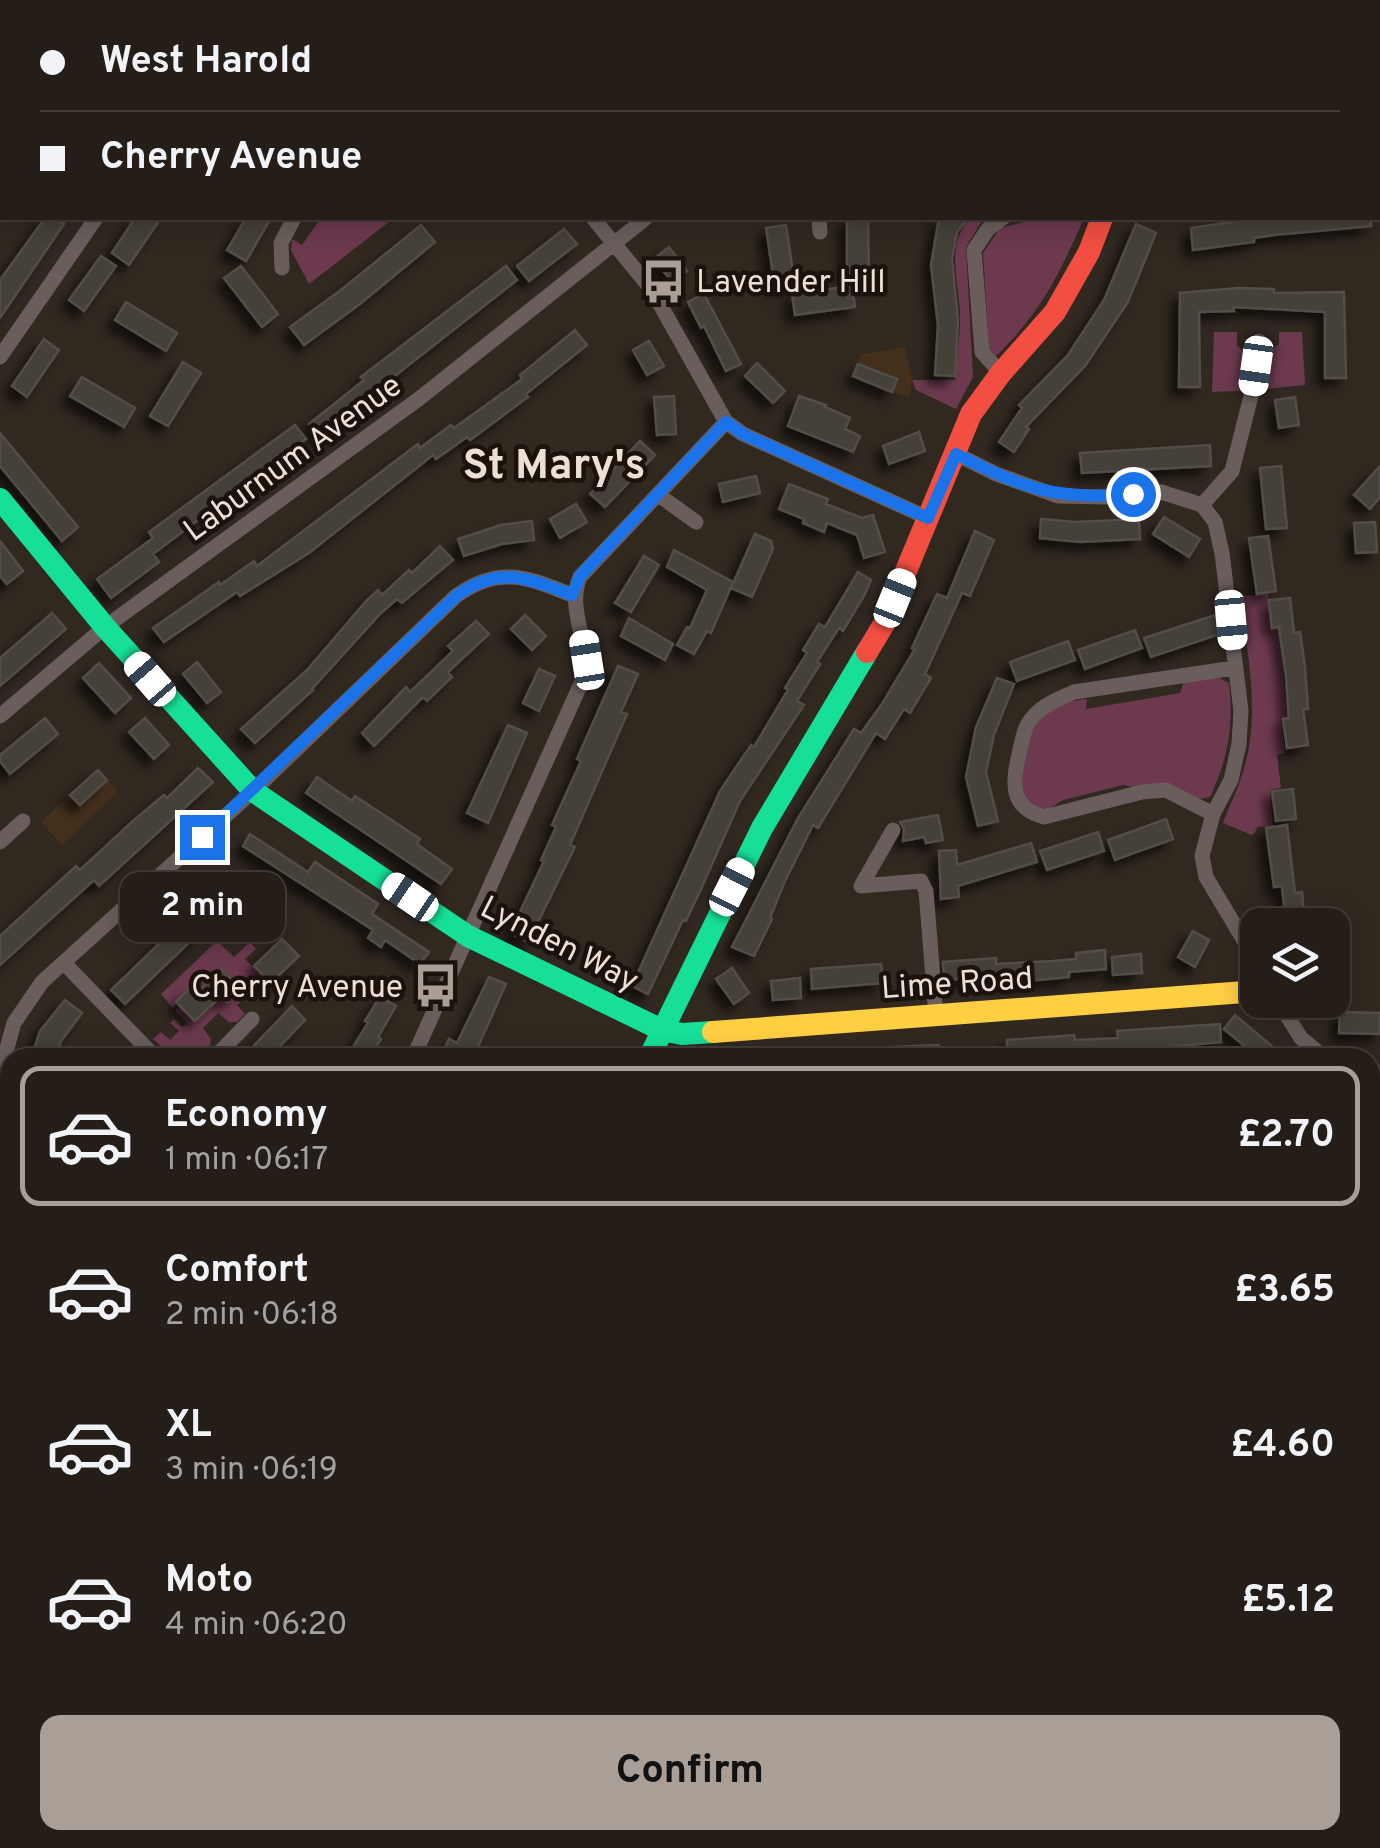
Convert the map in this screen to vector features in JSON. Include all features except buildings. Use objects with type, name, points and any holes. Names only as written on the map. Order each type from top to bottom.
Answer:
[{"type":"street","points":[[0,358],[95,220]]},
{"type":"street","points":[[282,268],[281,243],[293,220]]},
{"type":"street","points":[[595,220],[652,290],[726,422],[743,434],[928,518]]},
{"type":"street","name":"Laburnum Avenue","points":[[0,716],[105,627],[420,398],[643,220]]},
{"type":"street","points":[[1001,220],[988,229],[974,250],[982,352],[1001,372]]},
{"type":"street","points":[[654,1048],[762,828],[884,624],[971,414],[1001,372],[1055,312],[1089,252],[1101,220]]},
{"type":"street","points":[[1202,505],[1232,471],[1252,392],[1259,341]]},
{"type":"street","points":[[418,1048],[583,679],[587,660],[572,595],[580,576],[660,496],[726,422]]},
{"type":"street","points":[[956,454],[996,474],[1058,496],[1161,492],[1202,505],[1214,522],[1222,553],[1241,711],[1239,744],[1230,780],[1213,814],[1202,856],[1206,876],[1240,934]]},
{"type":"street","points":[[660,496],[696,522]]},
{"type":"street","name":"Lynden Way","points":[[0,499],[105,627],[252,791],[468,936],[662,1030]]},
{"type":"street","points":[[7,1048],[14,1023],[42,982],[252,791],[456,596],[474,583],[509,575],[572,595]]},
{"type":"street","points":[[1213,814],[1166,790],[1142,792],[1044,816],[1032,814],[1020,804],[1013,789],[1014,774],[1024,732],[1032,717],[1058,698],[1074,692],[1234,668]]},
{"type":"street","points":[[0,842],[22,821]]},
{"type":"street","points":[[893,830],[861,886],[921,882],[926,891],[936,1016]]},
{"type":"street","points":[[64,962],[146,1048]]},
{"type":"street","name":"Lime Road","points":[[662,1030],[682,1034],[1240,992]]},
{"type":"street","points":[[224,1048],[252,1018]]},
{"type":"street","points":[[1288,1018],[1300,1038],[1312,1048]]},
{"type":"shaded area","points":[[320,220],[391,220],[309,284],[291,250],[292,239],[302,245]]},
{"type":"shaded area","points":[[968,220],[982,220],[966,247],[973,377],[956,409],[916,390],[912,380],[955,380],[960,311],[955,255]]},
{"type":"shaded area","points":[[1031,220],[1083,220],[1048,292],[996,356],[989,349],[983,253],[1000,228]]},
{"type":"shaded area","points":[[1214,332],[1237,332],[1237,346],[1247,352],[1241,391],[1212,392]]},
{"type":"shaded area","points":[[1279,332],[1302,332],[1305,385],[1264,389],[1269,351],[1279,344]]},
{"type":"shaded area","points":[[905,347],[912,380],[909,398],[892,392],[897,378],[858,362],[861,354]]},
{"type":"shaded area","points":[[1268,594],[1272,628],[1279,627],[1288,717],[1281,718],[1285,753],[1277,755],[1281,788],[1270,790],[1273,826],[1258,827],[1253,835],[1223,823],[1243,772],[1252,723],[1251,680],[1240,596]]},
{"type":"shaded area","points":[[1217,677],[1229,683],[1231,713],[1225,755],[1210,797],[1201,799],[1123,785],[1039,810],[1021,795],[1027,745],[1041,718],[1053,709],[1087,699],[1086,709],[1180,693],[1184,681]]},
{"type":"shaded area","points":[[98,769],[118,792],[62,845],[41,822]]},
{"type":"shaded area","points":[[217,941],[234,957],[250,942],[256,949],[245,959],[265,979],[237,1005],[245,1014],[237,1022],[229,1022],[218,1013],[203,1028],[211,1039],[208,1048],[164,1048],[153,1039],[161,1032],[170,1040],[179,1031],[170,1023],[174,1019],[182,1027],[187,1024],[175,1010],[180,1006],[195,1021],[221,996],[228,1001],[240,989],[196,995],[189,989],[173,1008],[161,994]]},
{"type":"traffic: fast","points":[[0,499],[105,627],[253,791],[468,936],[662,1030],[682,1034],[713,1032]]},
{"type":"traffic: fast","points":[[654,1048],[762,828],[867,652]]},
{"type":"traffic: slow","points":[[713,1032],[1240,992]]},
{"type":"traffic: jam","points":[[867,652],[884,624],[971,414],[1055,312],[1089,252],[1101,220]]},
{"type":"place","name":"Lavender Hill","points":[[663,281]]},
{"type":"place","name":"Cherry Avenue","points":[[436,986]]},
{"type":"district","name":"St Mary's","points":[[554,463]]},
{"type":"route","points":[[202,837],[474,583],[509,575],[572,595],[580,576],[660,496],[726,422],[743,434],[928,518],[956,454],[996,474],[1058,496],[1133,494]]}]
